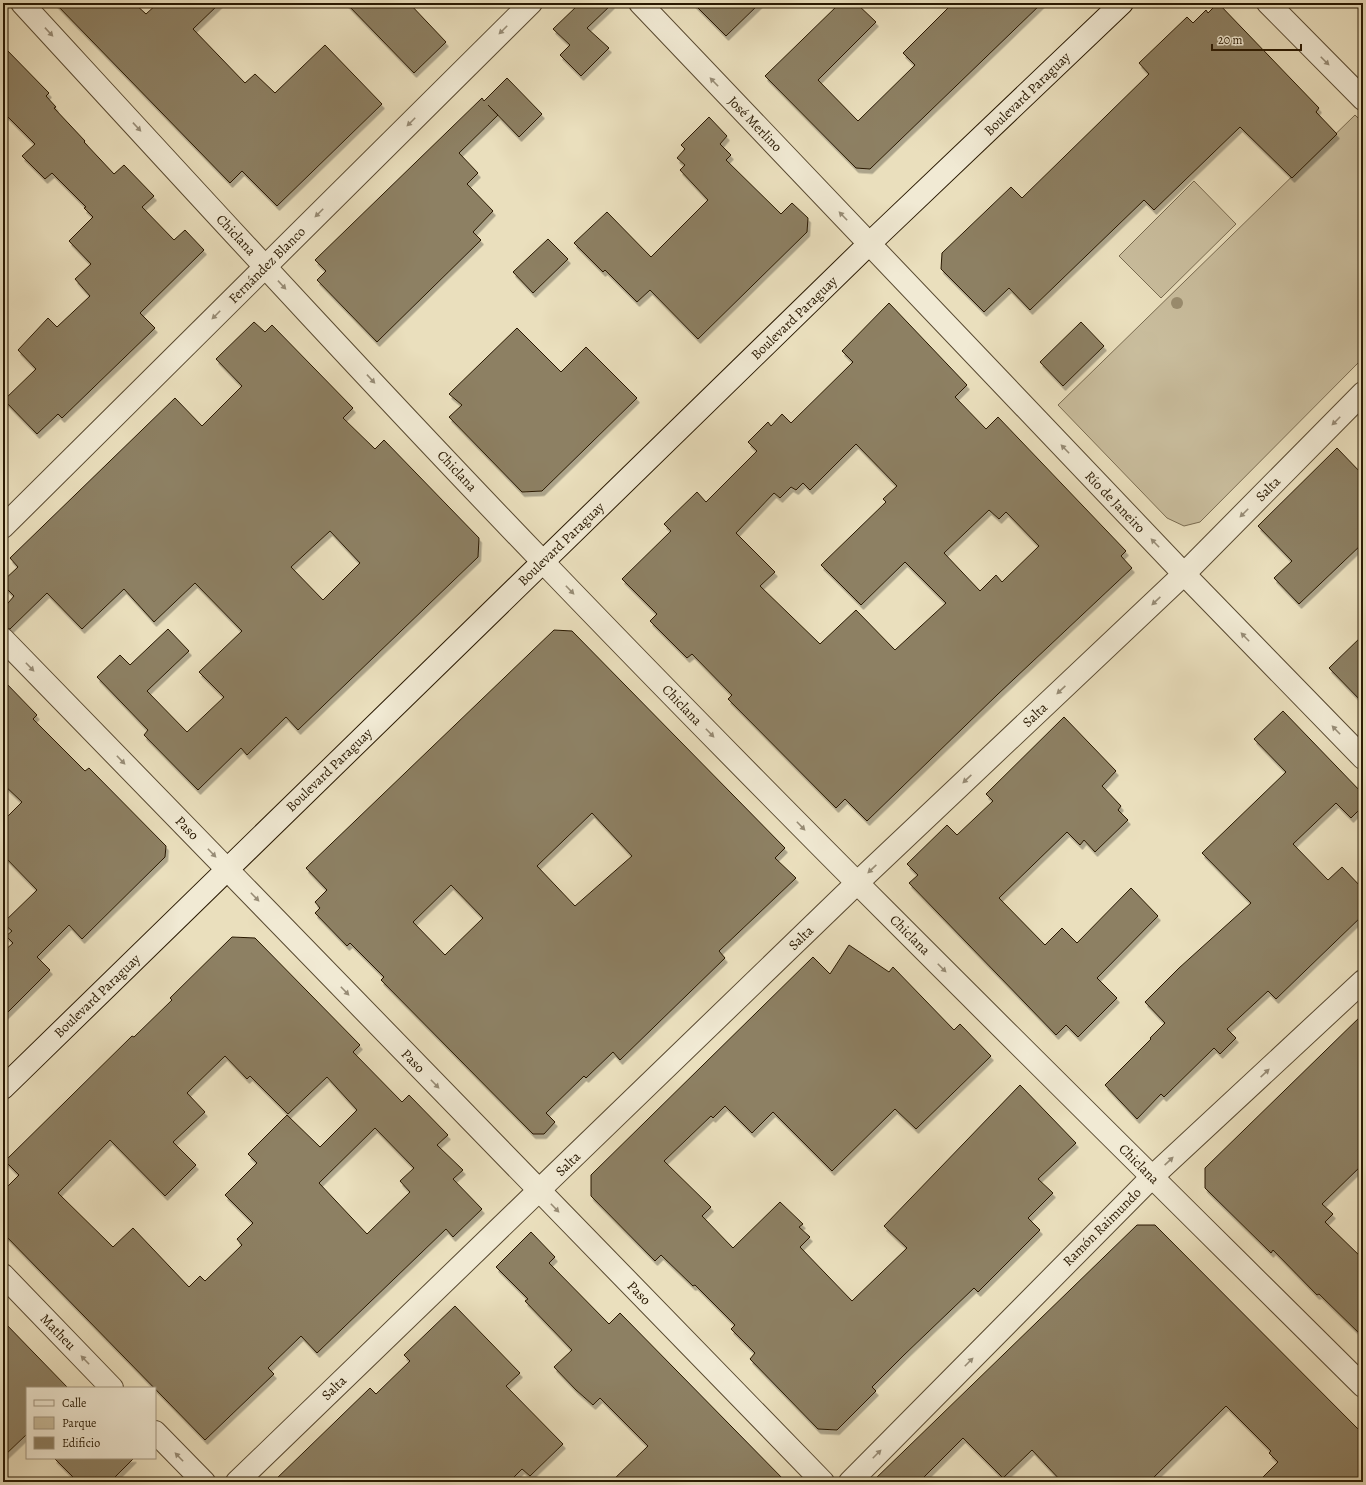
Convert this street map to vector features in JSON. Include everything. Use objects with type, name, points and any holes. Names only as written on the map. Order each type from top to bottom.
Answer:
[{"type":"street","name":"Chiclana","points":[[22,3],[265,267],[543,562],[857,883],[1363,1386]]},
{"type":"street","name":"Fernández Blanco","points":[[3,527],[531,3]]},
{"type":"street","name":"José Merlino","points":[[640,3],[870,244]]},
{"type":"street","name":"Boulevard Paraguay","points":[[3,1088],[870,244],[1122,3]]},
{"type":"street","points":[[1268,3],[1363,99]]},
{"type":"street","name":"Río de Janeiro","points":[[870,244],[1184,574],[1363,758]]},
{"type":"street","name":"Salta","points":[[237,1482],[857,883],[1184,574],[1363,393]]},
{"type":"street","name":"Paso","points":[[3,639],[823,1482]]},
{"type":"street","name":"Ramón Raimundo","points":[[850,1482],[1152,1177],[1363,982]]},
{"type":"street","name":"Matheu","points":[[3,1275],[111,1387]]},
{"type":"street","points":[[156,1433],[204,1482]]},
{"type":"green space","points":[[1355,115],[1363,123],[1363,358],[1200,522],[1184,526],[1167,518],[1058,405]]},
{"type":"green space","points":[[1194,181],[1236,224],[1161,298],[1119,256]]},
{"type":"building","points":[[55,3],[134,3],[146,14],[158,3],[220,3],[193,29],[245,83],[255,74],[275,93],[325,45],[382,104],[277,206],[242,171],[230,183]]},
{"type":"building","points":[[346,3],[409,3],[446,42],[414,73]]},
{"type":"building","points":[[693,3],[760,3],[726,36]]},
{"type":"building","points":[[840,3],[856,3],[876,22],[818,80],[858,121],[915,65],[903,53],[953,3],[1042,3],[870,169],[856,168],[765,76]]},
{"type":"building","points":[[1218,3],[1319,108],[1316,112],[1337,134],[1292,178],[1240,127],[1154,210],[1144,200],[1030,310],[1009,288],[984,312],[941,269],[942,253],[1011,187],[1022,198],[1149,74],[1139,63],[1187,17],[1193,23],[1206,10],[1208,13]]},
{"type":"building","points":[[612,4],[587,28],[609,48],[581,76],[560,55],[570,45],[553,29],[578,5]]},
{"type":"building","points":[[3,46],[49,93],[46,96],[56,107],[54,108],[114,174],[124,165],[154,196],[142,207],[174,240],[185,230],[204,250],[140,313],[155,328],[62,418],[58,414],[37,434],[4,400],[36,369],[18,350],[48,318],[57,327],[90,296],[75,279],[91,264],[69,241],[93,217],[84,208],[86,207],[52,173],[45,179],[22,156],[35,144],[3,112]]},
{"type":"building","points":[[507,78],[542,114],[519,137],[498,115],[459,153],[478,173],[467,184],[493,211],[473,232],[481,240],[377,342],[317,280],[326,271],[315,260],[482,98],[484,101]]},
{"type":"building","points":[[709,117],[727,136],[720,144],[731,155],[726,160],[781,214],[792,203],[808,218],[807,232],[698,339],[650,290],[637,302],[605,270],[603,272],[574,243],[607,212],[651,257],[708,200],[680,170],[685,165],[677,158],[685,149],[681,145]]},
{"type":"building","points":[[548,239],[568,259],[533,293],[513,272]]},
{"type":"building","points":[[889,303],[967,385],[955,397],[986,429],[998,417],[1126,551],[1121,556],[1132,568],[998,694],[867,821],[845,799],[836,808],[728,699],[732,695],[692,654],[687,658],[650,621],[657,614],[622,579],[671,531],[664,524],[697,492],[706,502],[757,451],[748,442],[768,422],[771,426],[782,414],[791,423],[853,362],[842,351]],"holes":[[[856,444],[897,486],[883,499],[886,502],[821,565],[861,605],[905,562],[946,603],[895,650],[856,610],[820,644],[760,586],[775,572],[736,533],[774,493],[780,498],[791,487],[796,490],[803,483],[810,490]],[[989,510],[999,519],[1006,512],[1039,546],[1002,582],[996,575],[980,591],[944,553]]]},
{"type":"building","points":[[254,322],[265,332],[272,325],[353,408],[343,418],[375,449],[384,440],[479,538],[478,557],[298,730],[286,717],[247,755],[241,748],[198,790],[144,735],[148,730],[97,677],[120,655],[130,665],[168,629],[189,651],[147,691],[187,732],[224,697],[199,672],[242,631],[195,583],[154,622],[124,589],[82,629],[47,593],[10,629],[3,627],[3,609],[14,596],[3,585],[3,581],[18,567],[10,558],[175,398],[202,426],[242,386],[216,359]],"holes":[[[330,531],[360,563],[323,600],[291,567]]]},
{"type":"building","points":[[1081,322],[1104,346],[1063,386],[1040,362]]},
{"type":"building","points":[[517,328],[561,372],[586,347],[637,398],[542,491],[522,492],[449,417],[462,405],[449,394]]},
{"type":"building","points":[[1337,448],[1363,475],[1363,543],[1299,604],[1274,578],[1292,561],[1258,526]]},
{"type":"building","points":[[554,630],[572,631],[785,848],[775,858],[796,878],[719,951],[725,958],[620,1060],[613,1052],[586,1078],[584,1076],[546,1113],[555,1122],[544,1134],[533,1134],[381,980],[384,977],[350,943],[347,946],[315,913],[320,908],[315,902],[327,890],[306,868]],"holes":[[[592,813],[632,856],[575,906],[537,866]],[[451,885],[483,918],[445,955],[413,922]]]},
{"type":"building","points":[[1363,635],[1363,703],[1329,668]]},
{"type":"building","points":[[3,680],[37,715],[33,719],[85,771],[89,768],[166,846],[165,857],[82,939],[69,925],[37,957],[50,970],[3,1017],[3,952],[13,943],[6,936],[12,931],[3,923],[37,890],[3,855],[3,821],[22,802],[3,784]]},
{"type":"building","points":[[1283,711],[1363,794],[1363,806],[1351,818],[1336,803],[1293,844],[1328,880],[1342,867],[1363,889],[1363,915],[1276,999],[1268,991],[1227,1029],[1236,1038],[1220,1054],[1214,1048],[1164,1097],[1161,1094],[1137,1119],[1105,1085],[1165,1023],[1145,1002],[1179,968],[1251,903],[1202,853],[1286,772],[1254,739]]},
{"type":"building","points":[[1064,717],[1116,771],[1102,786],[1121,806],[1118,810],[1128,820],[1095,852],[1084,840],[1080,845],[1067,832],[999,898],[1045,945],[1062,928],[1077,943],[1131,888],[1158,916],[1097,978],[1117,998],[1078,1037],[1066,1025],[1056,1035],[909,883],[918,875],[907,864],[947,825],[957,835],[993,801],[986,794]]},
{"type":"building","points":[[232,937],[255,938],[360,1045],[353,1052],[402,1102],[409,1095],[448,1135],[437,1145],[463,1170],[453,1179],[482,1209],[453,1237],[446,1229],[317,1353],[301,1336],[268,1368],[274,1374],[205,1440],[156,1390],[156,1387],[153,1387],[3,1233],[3,1191],[19,1175],[5,1161],[132,1036],[134,1037],[172,1000],[170,998]],"holes":[[[225,1056],[247,1079],[250,1076],[288,1114],[327,1077],[357,1110],[320,1147],[287,1115],[248,1154],[257,1163],[225,1195],[253,1223],[237,1239],[242,1245],[205,1281],[200,1276],[189,1287],[133,1228],[113,1247],[58,1193],[110,1140],[165,1196],[196,1165],[173,1142],[205,1112],[187,1093]],[[375,1128],[414,1168],[400,1181],[410,1192],[367,1234],[319,1183]]]},
{"type":"building","points":[[849,945],[889,972],[893,967],[954,1030],[960,1024],[991,1056],[916,1129],[895,1109],[832,1171],[773,1112],[752,1133],[725,1106],[713,1118],[711,1116],[664,1161],[711,1207],[702,1216],[733,1248],[780,1202],[803,1224],[799,1227],[810,1237],[800,1247],[852,1301],[907,1248],[884,1226],[1020,1085],[1076,1143],[1038,1179],[1053,1193],[1028,1218],[1040,1230],[978,1292],[974,1288],[904,1355],[872,1387],[876,1391],[837,1430],[818,1429],[750,1359],[755,1353],[731,1329],[735,1325],[695,1285],[693,1286],[661,1255],[655,1261],[591,1196],[591,1175],[813,957],[830,974]]},
{"type":"building","points":[[1363,1014],[1363,1164],[1322,1204],[1333,1214],[1325,1222],[1363,1259],[1363,1337],[1319,1294],[1317,1295],[1273,1250],[1271,1253],[1205,1188],[1205,1168]]},
{"type":"building","points":[[1137,1225],[1155,1225],[1363,1434],[1363,1482],[1258,1482],[1278,1462],[1269,1453],[1271,1451],[1226,1406],[1149,1482],[1062,1482],[1032,1450],[1003,1478],[963,1438],[919,1482],[872,1482]]},
{"type":"building","points":[[531,1232],[555,1257],[549,1263],[609,1324],[620,1313],[786,1482],[611,1482],[648,1446],[600,1398],[593,1405],[554,1367],[572,1350],[525,1301],[528,1299],[496,1267]]},
{"type":"building","points":[[455,1306],[520,1373],[506,1386],[563,1444],[530,1476],[522,1469],[509,1482],[273,1482],[370,1388],[376,1394],[410,1361],[404,1355]]},
{"type":"building","points":[[3,1321],[67,1387],[26,1387],[26,1435],[3,1457]]},
{"type":"building","points":[[55,1459],[133,1459],[110,1482],[78,1482]]}]
